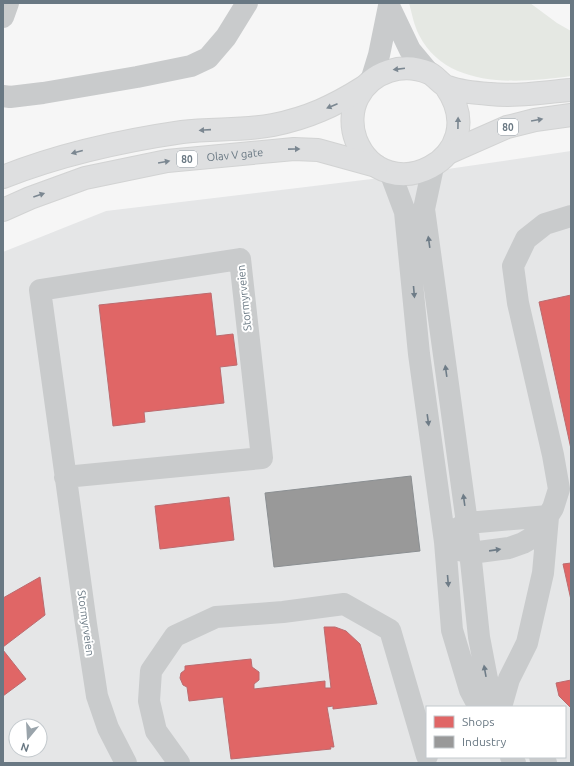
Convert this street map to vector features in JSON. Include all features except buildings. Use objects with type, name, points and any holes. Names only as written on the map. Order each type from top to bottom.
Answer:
[{"type":"highway","points":[[3,177],[40,162],[94,148],[183,132],[272,125],[298,119],[337,105],[384,73],[399,68],[420,70],[438,80],[491,94],[522,95],[571,90]]},
{"type":"highway","points":[[438,80],[453,97],[459,120],[458,132],[441,160]]},
{"type":"highway","points":[[368,84],[358,97],[354,109],[352,122],[354,135],[359,147],[366,157],[383,169]]},
{"type":"highway","name":"Olav V gate","points":[[3,210],[30,198],[85,178],[167,161],[294,149],[318,150],[405,174],[419,173],[441,160],[507,127],[535,120],[571,115]]},
{"type":"street","points":[[3,16],[8,3]]},
{"type":"street","points":[[3,96],[10,97],[43,93],[191,66],[208,58],[226,37],[247,3]]},
{"type":"street","points":[[389,4],[410,50],[438,80]]},
{"type":"street","points":[[368,84],[379,55],[389,4]]},
{"type":"street","points":[[441,160],[424,209],[471,553],[479,638],[487,679],[500,706]]},
{"type":"street","points":[[383,169],[405,212],[419,354],[445,542],[452,630],[470,690],[478,706]]},
{"type":"street","points":[[445,542],[458,550],[471,553],[509,548],[523,543],[535,536],[548,516],[559,489],[553,455],[518,303],[513,266],[526,239],[545,224],[571,216]]},
{"type":"street","name":"Stormyrveien","points":[[65,477],[262,458],[240,259],[40,290],[65,477],[98,696],[108,728],[126,763]]},
{"type":"street","points":[[445,542],[454,531],[467,523],[548,516]]},
{"type":"street","points":[[500,706],[509,679],[527,644],[543,573],[548,516]]},
{"type":"street","points":[[179,763],[156,731],[149,701],[151,671],[175,636],[216,617],[283,612],[344,604],[390,630],[426,753]]},
{"type":"shaded area","points":[[409,3],[530,3],[557,23],[571,31],[571,76],[551,79],[508,81],[486,79],[466,74],[447,66],[431,53],[419,35]]},
{"type":"shaded area","points":[[571,151],[571,763],[3,763],[3,252],[106,211],[413,174]]}]
